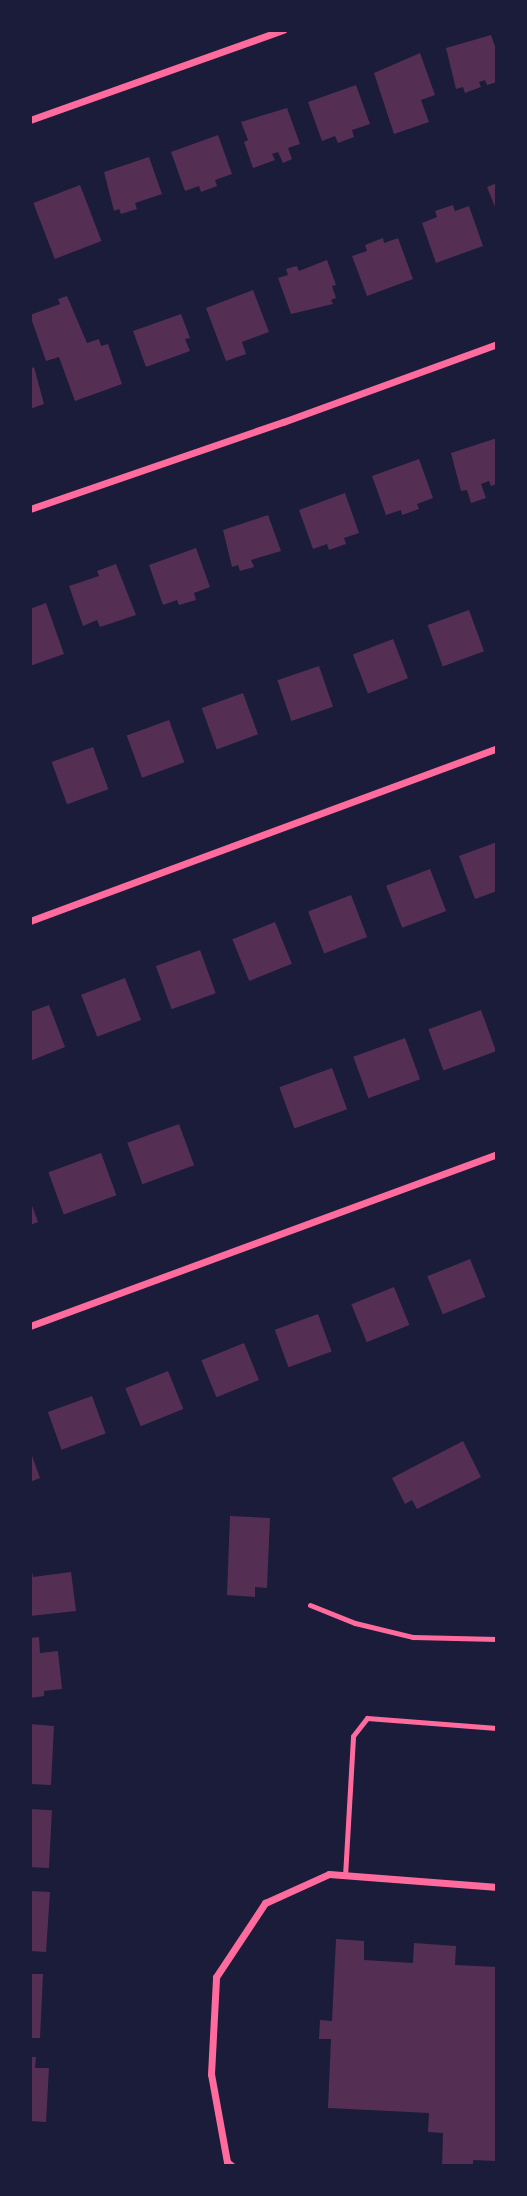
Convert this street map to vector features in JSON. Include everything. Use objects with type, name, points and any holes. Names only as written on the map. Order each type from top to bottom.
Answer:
[{"type":"street","points":[[30,120],[283,30]]},
{"type":"street","points":[[30,509],[283,422],[497,344]]},
{"type":"street","points":[[30,921],[497,748]]},
{"type":"street","points":[[30,1326],[497,1154]]},
{"type":"street","points":[[232,2166],[227,2162],[211,2074],[216,1977],[265,1903],[329,1874],[497,1887]]},
{"type":"lane","points":[[310,1605],[355,1623],[413,1637],[497,1639]]},
{"type":"lane","points":[[345,1876],[353,1737],[367,1717],[497,1728]]},
{"type":"building","points":[[491,35],[497,52],[497,82],[487,85],[485,80],[479,82],[481,87],[465,93],[463,87],[456,89],[446,48]]},
{"type":"building","points":[[420,53],[435,95],[421,100],[429,122],[394,134],[374,73]]},
{"type":"building","points":[[356,85],[370,124],[352,130],[354,137],[338,143],[335,136],[322,141],[308,102]]},
{"type":"building","points":[[287,108],[300,144],[288,148],[292,159],[283,163],[278,152],[272,154],[275,160],[253,168],[244,142],[248,140],[241,122]]},
{"type":"building","points":[[218,135],[232,174],[215,180],[217,186],[201,192],[199,186],[185,191],[171,152]]},
{"type":"building","points":[[149,157],[162,194],[135,203],[137,209],[121,214],[119,209],[114,211],[104,172]]},
{"type":"building","points":[[497,183],[497,212],[487,187]]},
{"type":"building","points":[[80,185],[102,241],[55,259],[33,203]]},
{"type":"building","points":[[453,205],[455,211],[469,206],[483,246],[436,263],[422,223],[437,217],[435,211]]},
{"type":"building","points":[[383,238],[384,243],[398,238],[413,279],[367,296],[352,256],[367,251],[365,245]]},
{"type":"building","points":[[327,260],[336,285],[332,286],[336,298],[331,300],[333,304],[291,314],[278,278],[288,275],[286,269],[297,266],[299,271]]},
{"type":"building","points":[[253,290],[269,332],[242,342],[246,354],[226,361],[206,308]]},
{"type":"building","points":[[67,296],[87,343],[99,339],[101,346],[108,344],[122,384],[75,401],[59,357],[46,361],[30,315],[60,304],[58,299]]},
{"type":"building","points":[[181,314],[190,338],[185,339],[190,351],[146,367],[133,331]]},
{"type":"building","points":[[34,367],[44,404],[30,409],[30,369]]},
{"type":"building","points":[[497,438],[497,484],[491,486],[489,481],[481,484],[486,498],[471,503],[467,490],[461,491],[451,453]]},
{"type":"building","points":[[419,459],[433,498],[417,504],[419,509],[402,515],[401,510],[386,515],[372,476]]},
{"type":"building","points":[[345,493],[359,533],[344,538],[346,544],[329,550],[327,544],[313,549],[299,510]]},
{"type":"building","points":[[268,515],[281,551],[251,560],[254,567],[240,571],[238,565],[232,567],[223,530]]},
{"type":"building","points":[[196,548],[210,587],[194,593],[196,600],[179,605],[177,600],[163,605],[149,565]]},
{"type":"building","points":[[116,564],[136,615],[100,627],[97,620],[83,626],[69,586],[99,576],[97,571]]},
{"type":"building","points":[[46,603],[64,654],[30,666],[30,609]]},
{"type":"building","points":[[469,610],[484,651],[443,666],[428,625]]},
{"type":"building","points":[[393,639],[408,678],[368,694],[353,654]]},
{"type":"building","points":[[319,666],[333,707],[291,721],[277,680]]},
{"type":"building","points":[[243,693],[258,734],[217,749],[202,708]]},
{"type":"building","points":[[169,720],[184,762],[142,778],[127,735]]},
{"type":"building","points":[[93,747],[108,789],[67,804],[52,762]]},
{"type":"building","points":[[497,842],[497,891],[475,899],[459,856]]},
{"type":"building","points":[[430,869],[446,911],[402,928],[386,886]]},
{"type":"building","points":[[351,895],[367,937],[324,953],[308,911]]},
{"type":"building","points":[[275,922],[292,964],[249,981],[232,939]]},
{"type":"building","points":[[200,950],[216,993],[172,1009],[156,966]]},
{"type":"building","points":[[125,978],[141,1020],[97,1037],[81,995]]},
{"type":"building","points":[[49,1005],[65,1047],[30,1061],[30,1012]]},
{"type":"building","points":[[481,1010],[496,1051],[443,1070],[428,1029]]},
{"type":"building","points":[[405,1038],[420,1079],[368,1098],[353,1057]]},
{"type":"building","points":[[332,1068],[347,1109],[294,1128],[279,1087]]},
{"type":"building","points":[[179,1124],[194,1165],[142,1184],[127,1143]]},
{"type":"building","points":[[101,1153],[116,1195],[64,1214],[48,1172]]},
{"type":"building","points":[[30,1200],[38,1222],[30,1225]]},
{"type":"building","points":[[470,1259],[485,1297],[443,1314],[427,1276]]},
{"type":"building","points":[[394,1287],[409,1325],[367,1342],[351,1304]]},
{"type":"building","points":[[318,1314],[332,1352],[288,1367],[275,1330]]},
{"type":"building","points":[[244,1343],[259,1380],[216,1397],[201,1360]]},
{"type":"building","points":[[168,1371],[183,1409],[141,1426],[125,1388]]},
{"type":"building","points":[[92,1396],[106,1434],[62,1450],[48,1412]]},
{"type":"building","points":[[463,1441],[481,1477],[417,1509],[412,1500],[405,1504],[392,1478]]},
{"type":"building","points":[[30,1450],[40,1478],[30,1482]]},
{"type":"building","points":[[230,1516],[270,1518],[267,1588],[255,1587],[255,1597],[227,1595]]},
{"type":"building","points":[[30,1560],[33,1577],[71,1572],[76,1611],[30,1616]]},
{"type":"building","points":[[39,1637],[40,1653],[58,1651],[62,1689],[44,1691],[44,1696],[30,1698],[30,1638]]},
{"type":"building","points":[[30,1724],[54,1726],[51,1785],[30,1784]]},
{"type":"building","points":[[30,1809],[52,1810],[49,1868],[30,1867]]},
{"type":"building","points":[[30,1891],[50,1892],[46,1952],[30,1951]]},
{"type":"building","points":[[336,1939],[364,1941],[364,1960],[413,1963],[414,1943],[456,1946],[455,1965],[497,1967],[497,2161],[473,2160],[473,2166],[442,2166],[443,2133],[428,2132],[429,2113],[328,2108],[331,2039],[319,2039],[320,2020],[332,2021]]},
{"type":"building","points":[[30,1974],[43,1974],[40,2038],[30,2038]]},
{"type":"building","points":[[30,2057],[36,2057],[35,2068],[49,2068],[46,2122],[30,2121]]}]
